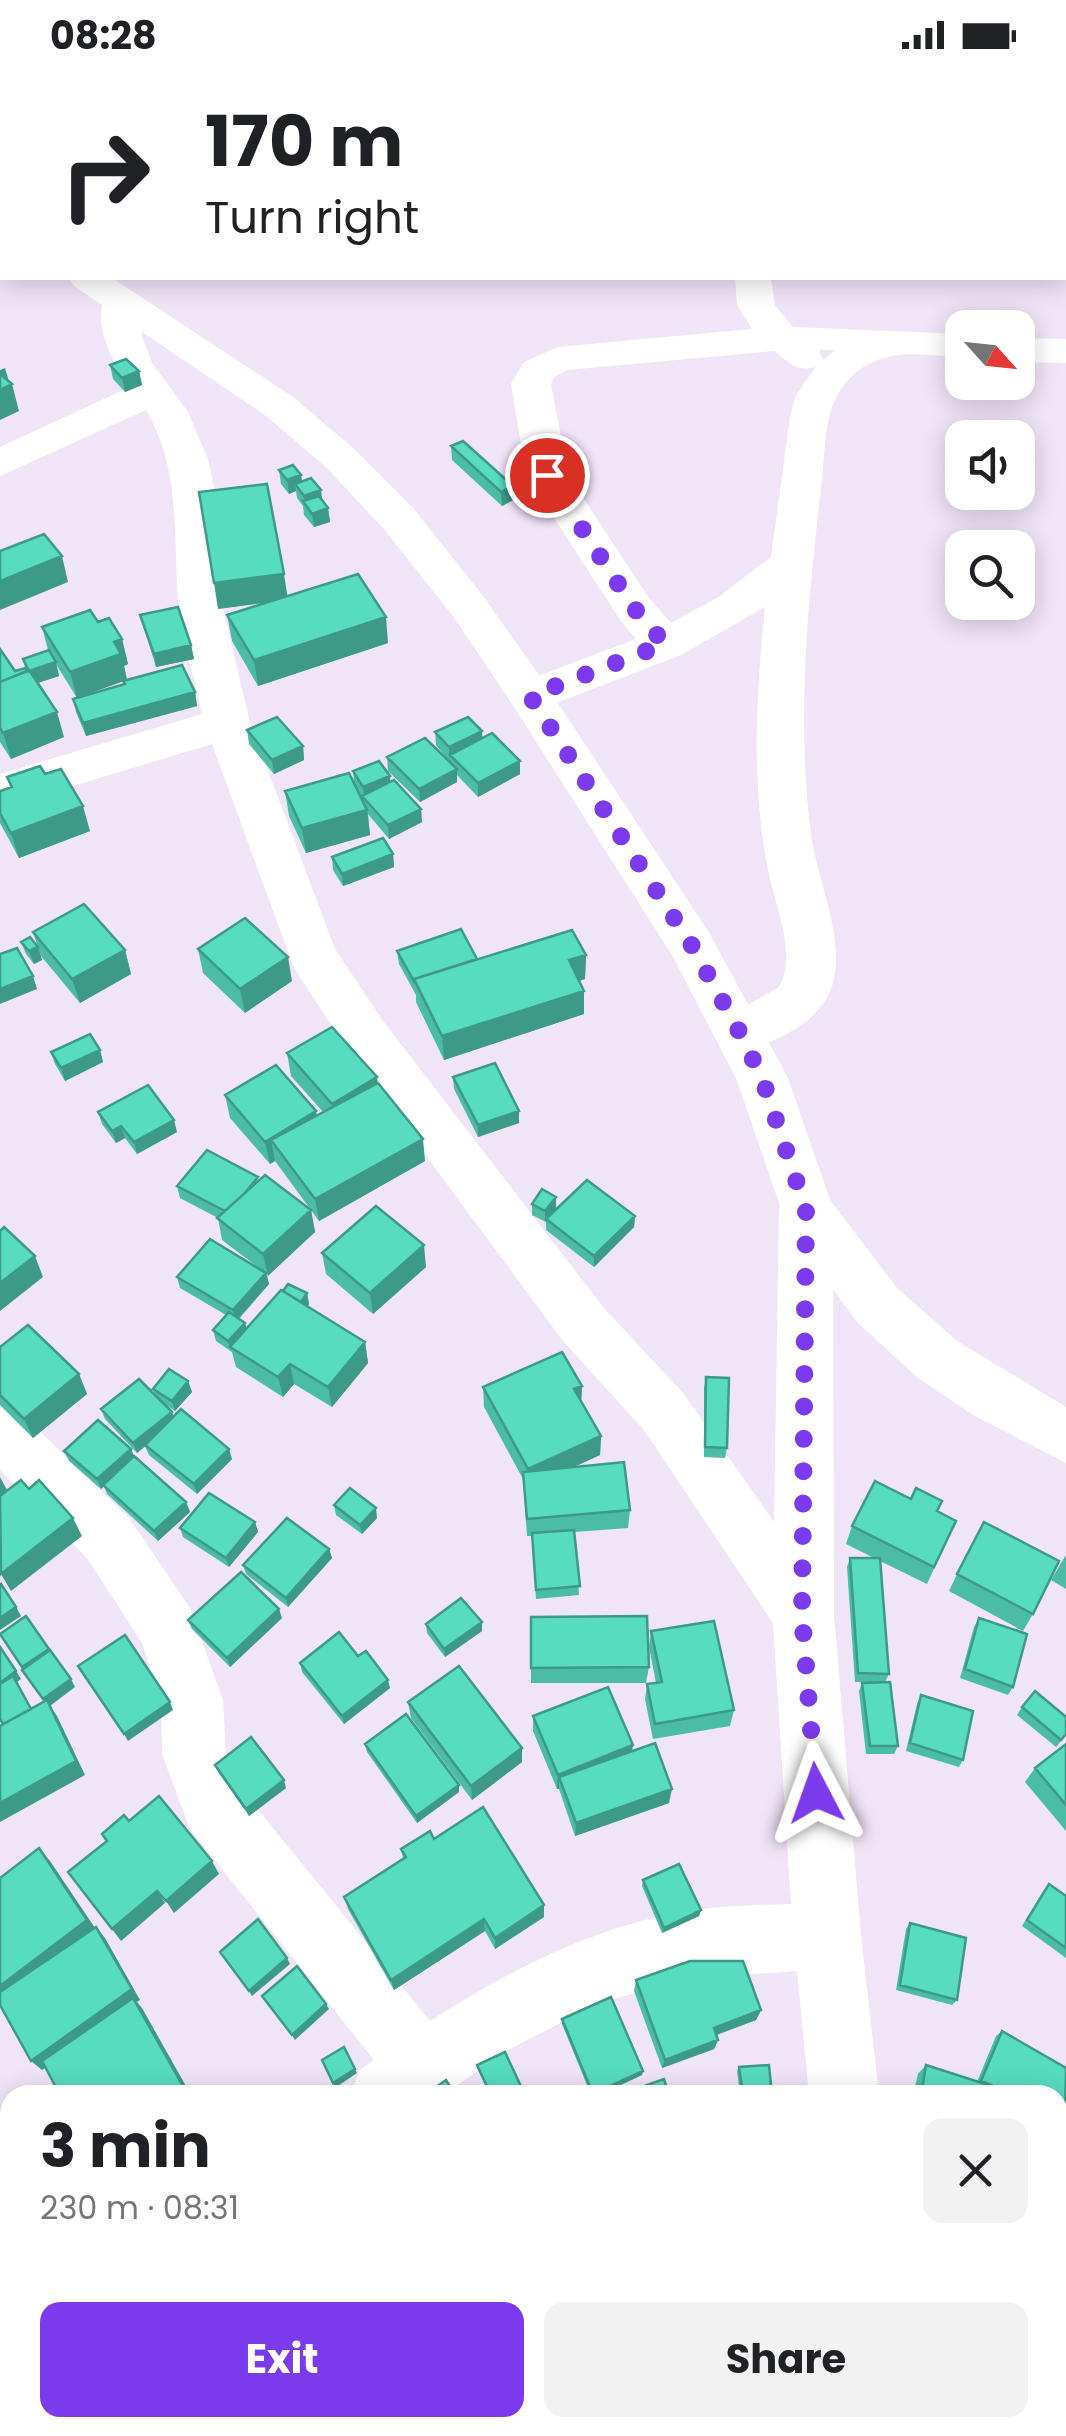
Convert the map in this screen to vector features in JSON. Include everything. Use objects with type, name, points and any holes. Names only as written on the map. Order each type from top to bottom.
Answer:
[{"type":"street","points":[[740,1033],[789,1006],[806,991],[810,969],[790,858],[783,671],[790,564],[817,392],[808,360],[766,325],[755,310],[753,280]]},
{"type":"street","points":[[104,290],[132,364],[155,390],[189,462],[196,511],[200,603],[227,723],[312,955],[365,1036],[583,1324],[664,1412],[802,1615]]},
{"type":"street","points":[[104,290],[278,406],[338,456],[398,518],[468,606],[530,696],[691,944],[762,1078],[806,1210],[877,1305],[937,1358],[993,1397],[1066,1437]]},
{"type":"street","points":[[665,644],[634,608],[547,475],[531,384],[538,370],[558,360],[720,342],[842,337],[945,345]]},
{"type":"street","points":[[817,392],[849,359],[892,340]]},
{"type":"street","points":[[1035,350],[1066,351]]},
{"type":"street","points":[[0,464],[155,390]]},
{"type":"street","points":[[530,696],[665,644],[761,592],[790,564]]},
{"type":"street","points":[[0,791],[227,723]]},
{"type":"street","points":[[806,1210],[802,1615],[843,2085]]},
{"type":"street","points":[[0,1431],[108,1538],[168,1629],[192,1700],[194,1754],[213,1806],[404,2081],[556,1986],[626,1958],[678,1946],[827,1935]]},
{"type":"building","points":[[126,359],[139,371],[122,378],[110,365]]},
{"type":"building","points":[[0,374],[12,384],[0,390]]},
{"type":"building","points":[[463,441],[513,486],[501,492],[451,446]]},
{"type":"building","points":[[293,465],[301,475],[287,480],[279,470]]},
{"type":"building","points":[[311,478],[321,490],[304,496],[295,484]]},
{"type":"building","points":[[267,484],[284,574],[214,583],[199,492]]},
{"type":"building","points":[[319,496],[328,508],[312,514],[303,501]]},
{"type":"building","points":[[44,534],[62,556],[0,581],[0,551]]},
{"type":"building","points":[[358,574],[386,617],[254,660],[227,615]]},
{"type":"building","points":[[178,607],[191,645],[154,654],[140,615]]},
{"type":"building","points":[[90,610],[98,622],[109,618],[122,639],[114,642],[121,654],[70,672],[42,627]]},
{"type":"building","points":[[0,649],[15,671],[28,671],[0,682]]},
{"type":"building","points":[[49,650],[56,662],[29,671],[23,659]]},
{"type":"building","points":[[182,665],[195,692],[83,723],[73,699]]},
{"type":"building","points":[[29,670],[57,712],[3,733],[0,682]]},
{"type":"building","points":[[277,717],[303,746],[272,760],[247,730]]},
{"type":"building","points":[[468,717],[482,731],[449,747],[435,732]]},
{"type":"building","points":[[492,733],[520,761],[478,783],[450,755]]},
{"type":"building","points":[[425,738],[457,769],[419,789],[387,757]]},
{"type":"building","points":[[379,761],[390,776],[363,787],[353,771]]},
{"type":"building","points":[[40,766],[45,774],[61,769],[83,806],[11,833],[0,813],[0,791],[12,787],[7,777]]},
{"type":"building","points":[[349,773],[367,810],[302,828],[285,791]]},
{"type":"building","points":[[394,780],[421,809],[388,825],[362,796]]},
{"type":"building","points":[[383,838],[393,854],[342,874],[332,857]]},
{"type":"building","points":[[84,904],[125,950],[72,979],[33,932]]},
{"type":"building","points":[[245,918],[288,957],[240,989],[198,949]]},
{"type":"building","points":[[461,929],[477,959],[414,979],[415,983],[397,951]]},
{"type":"building","points":[[572,930],[586,955],[569,960],[584,991],[442,1036],[414,979]]},
{"type":"building","points":[[30,937],[38,947],[29,951],[21,942]]},
{"type":"building","points":[[17,948],[33,976],[0,989],[0,954]]},
{"type":"building","points":[[332,1027],[377,1077],[332,1104],[287,1053]]},
{"type":"building","points":[[90,1034],[100,1050],[61,1068],[51,1052]]},
{"type":"building","points":[[495,1063],[519,1111],[478,1125],[453,1077]]},
{"type":"building","points":[[276,1065],[316,1111],[265,1142],[225,1095]]},
{"type":"building","points":[[378,1083],[423,1139],[315,1199],[271,1140]]},
{"type":"building","points":[[148,1085],[174,1120],[134,1142],[121,1126],[112,1131],[98,1112]]},
{"type":"building","points":[[207,1150],[258,1177],[225,1211],[177,1186]]},
{"type":"building","points":[[265,1175],[311,1210],[263,1254],[217,1218]]},
{"type":"building","points":[[587,1180],[635,1216],[594,1256],[546,1219]]},
{"type":"building","points":[[542,1189],[556,1197],[545,1211],[532,1204]]},
{"type":"building","points":[[376,1206],[424,1245],[370,1293],[322,1253]]},
{"type":"building","points":[[4,1227],[35,1256],[0,1283],[0,1231]]},
{"type":"building","points":[[210,1239],[266,1273],[233,1310],[177,1277]]},
{"type":"building","points":[[288,1284],[307,1293],[301,1302],[283,1291]]},
{"type":"building","points":[[281,1290],[365,1342],[328,1387],[290,1364],[278,1377],[230,1347]]},
{"type":"building","points":[[229,1312],[245,1323],[228,1341],[213,1330]]},
{"type":"building","points":[[28,1325],[79,1374],[24,1419],[0,1395],[0,1347]]},
{"type":"building","points":[[562,1352],[582,1386],[574,1389],[601,1436],[528,1469],[483,1387]]},
{"type":"building","points":[[169,1369],[188,1381],[172,1401],[153,1389]]},
{"type":"building","points":[[706,1377],[729,1378],[727,1448],[705,1447]]},
{"type":"building","points":[[139,1379],[172,1412],[133,1443],[101,1409]]},
{"type":"building","points":[[181,1409],[229,1449],[194,1484],[145,1445]]},
{"type":"building","points":[[98,1420],[131,1449],[97,1479],[64,1451]]},
{"type":"building","points":[[134,1456],[186,1502],[154,1531],[103,1485]]},
{"type":"building","points":[[624,1462],[630,1510],[527,1519],[523,1472]]},
{"type":"building","points":[[21,1480],[29,1489],[39,1480],[73,1518],[1,1574],[0,1496]]},
{"type":"building","points":[[875,1481],[911,1499],[916,1488],[942,1501],[937,1511],[956,1521],[934,1567],[852,1526]]},
{"type":"building","points":[[350,1488],[376,1508],[360,1525],[334,1505]]},
{"type":"building","points":[[209,1493],[255,1522],[226,1558],[180,1528]]},
{"type":"building","points":[[287,1518],[329,1549],[286,1598],[243,1565]]},
{"type":"building","points":[[984,1522],[1059,1561],[1033,1614],[957,1574]]},
{"type":"building","points":[[574,1530],[580,1586],[536,1590],[532,1533]]},
{"type":"building","points":[[850,1558],[880,1558],[889,1674],[858,1673]]},
{"type":"building","points":[[241,1572],[279,1609],[227,1658],[188,1620]]},
{"type":"building","points":[[0,1585],[16,1607],[0,1618]]},
{"type":"building","points":[[461,1598],[482,1622],[444,1649],[426,1624]]},
{"type":"building","points":[[26,1616],[49,1649],[22,1667],[0,1634]]},
{"type":"building","points":[[647,1616],[649,1667],[531,1668],[531,1617]]},
{"type":"building","points":[[979,1618],[1027,1634],[1013,1687],[965,1669]]},
{"type":"building","points":[[714,1621],[734,1710],[655,1724],[647,1684],[662,1682],[651,1631]]},
{"type":"building","points":[[339,1632],[358,1656],[366,1651],[388,1680],[342,1716],[300,1663]]},
{"type":"building","points":[[125,1635],[170,1702],[124,1734],[78,1666]]},
{"type":"building","points":[[0,1647],[16,1671],[0,1683]]},
{"type":"building","points":[[50,1650],[71,1679],[43,1699],[22,1670]]},
{"type":"building","points":[[459,1666],[522,1748],[471,1786],[408,1702]]},
{"type":"building","points":[[13,1676],[31,1709],[3,1724],[0,1684]]},
{"type":"building","points":[[890,1682],[898,1746],[870,1746],[862,1683]]},
{"type":"building","points":[[608,1687],[633,1745],[558,1775],[533,1716]]},
{"type":"building","points":[[1035,1691],[1066,1717],[1066,1734],[1061,1740],[1022,1707]]},
{"type":"building","points":[[921,1695],[973,1711],[963,1760],[910,1743]]},
{"type":"building","points":[[47,1700],[76,1761],[0,1803],[0,1726]]},
{"type":"building","points":[[406,1714],[459,1785],[416,1816],[365,1744]]},
{"type":"building","points":[[251,1737],[284,1780],[246,1809],[215,1765]]},
{"type":"building","points":[[655,1743],[672,1789],[576,1823],[559,1777]]},
{"type":"building","points":[[1066,1744],[1066,1805],[1035,1768]]},
{"type":"building","points":[[159,1796],[212,1861],[166,1901],[157,1891],[112,1929],[68,1872],[107,1841],[102,1834],[124,1815],[129,1821]]},
{"type":"building","points":[[483,1807],[544,1905],[495,1938],[484,1919],[391,1980],[344,1897],[406,1857],[401,1849],[430,1831],[434,1839]]},
{"type":"building","points":[[39,1848],[87,1920],[0,1986],[0,1878]]},
{"type":"building","points":[[679,1864],[701,1910],[664,1928],[643,1880]]},
{"type":"building","points":[[1049,1884],[1066,1896],[1066,1948],[1027,1920]]},
{"type":"building","points":[[258,1919],[287,1958],[249,1991],[220,1952]]},
{"type":"building","points":[[910,1923],[966,1938],[957,2000],[900,1985]]},
{"type":"building","points":[[96,1927],[132,1989],[31,2061],[0,2005],[0,1992]]},
{"type":"building","points":[[690,1961],[743,1961],[761,2010],[714,2028],[718,2040],[665,2060],[636,1980]]},
{"type":"building","points":[[297,1966],[326,2004],[292,2035],[262,1996]]},
{"type":"building","points":[[611,1997],[643,2071],[613,2085],[589,2085],[562,2019]]},
{"type":"building","points":[[133,1998],[182,2085],[55,2085],[42,2061]]},
{"type":"building","points":[[1002,2031],[1066,2068],[1066,2085],[991,2085],[981,2081]]},
{"type":"building","points":[[344,2047],[355,2069],[333,2083],[322,2060]]},
{"type":"building","points":[[505,2052],[520,2085],[486,2085],[477,2065]]},
{"type":"building","points":[[769,2065],[771,2085],[742,2085],[739,2067]]},
{"type":"building","points":[[926,2065],[988,2085],[923,2085]]},
{"type":"route","points":[[547,475],[634,608],[665,644],[530,696],[691,944],[740,1033],[762,1078],[806,1210],[808,1316],[802,1615],[816,1793]]}]
